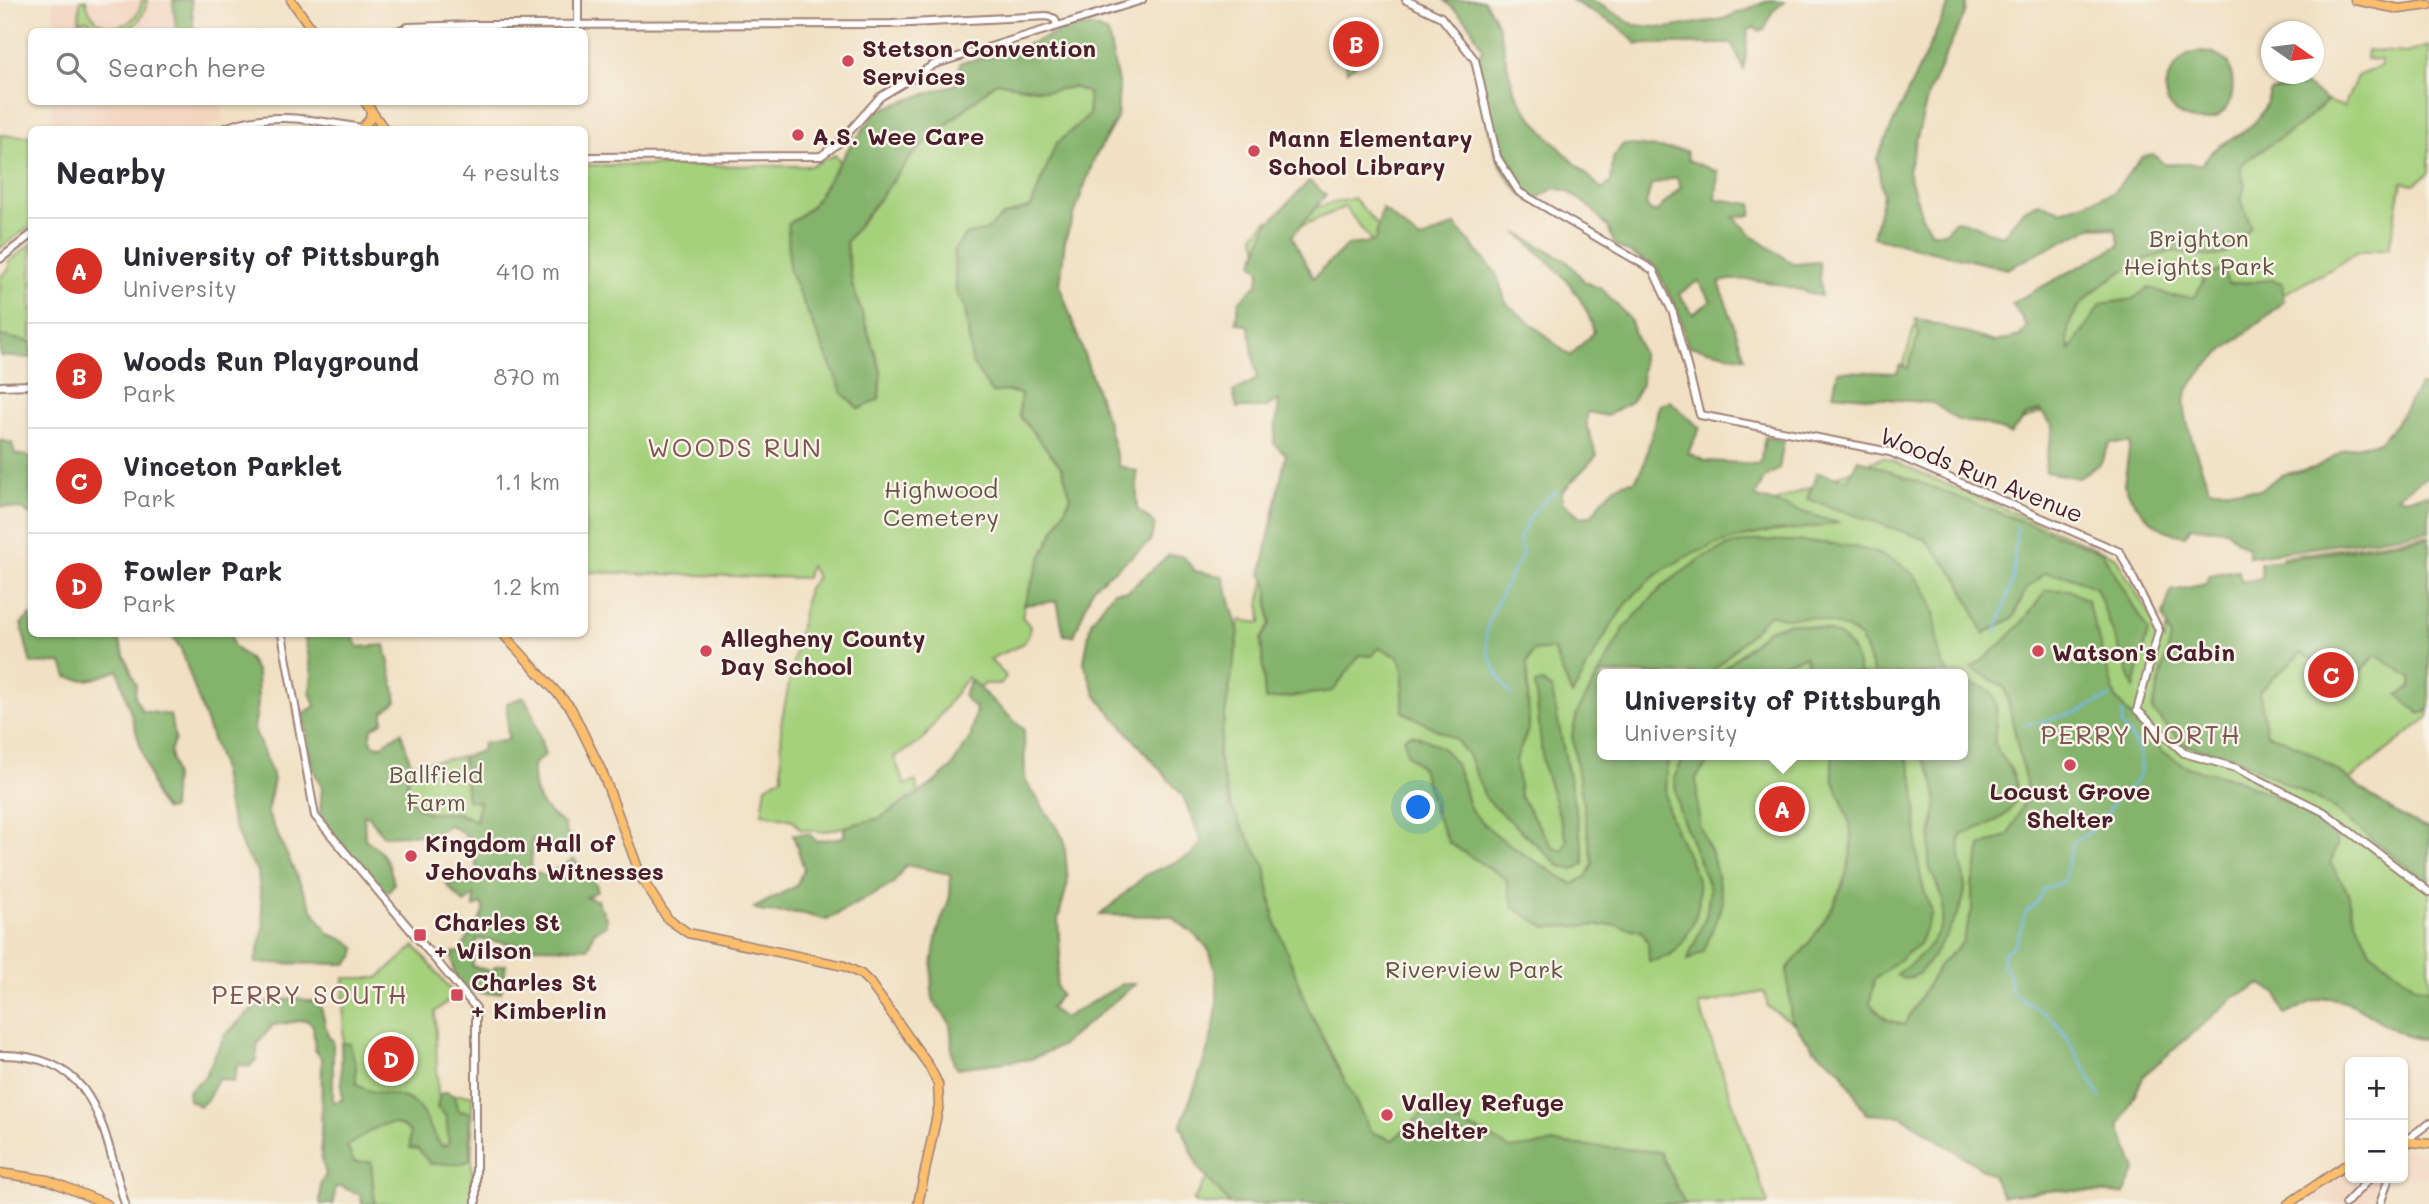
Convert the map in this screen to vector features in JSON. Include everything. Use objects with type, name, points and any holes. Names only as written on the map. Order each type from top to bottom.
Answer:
[{"type":"main road","points":[[292,0],[311,28]]},
{"type":"main road","points":[[2355,0],[2399,9],[2429,5]]},
{"type":"main road","points":[[367,105],[382,126]]},
{"type":"main road","points":[[364,126],[370,120],[371,110]]},
{"type":"main road","points":[[506,637],[571,708],[603,774],[639,873],[671,923],[693,934],[844,966],[861,974],[874,989],[932,1070],[939,1089],[939,1105],[918,1204]]},
{"type":"main road","points":[[2408,1143],[2429,1144]]},
{"type":"main road","points":[[2288,1204],[2345,1165]]},
{"type":"main road","points":[[0,1173],[48,1180],[107,1204]]},
{"type":"street","points":[[578,0],[578,25]]},
{"type":"street","points":[[588,157],[821,156],[840,142],[880,97],[913,75],[955,56],[1142,0]]},
{"type":"street","name":"Woods Run Avenue","points":[[1406,0],[1441,17],[1475,60],[1497,157],[1519,192],[1653,270],[1673,313],[1700,415],[1890,452],[2120,552],[2159,630],[2137,710],[2148,723],[2184,753],[2236,768],[2324,812],[2429,892]]},
{"type":"street","points":[[405,28],[921,23],[1047,16],[1055,19],[1057,26]]},
{"type":"street","points":[[230,126],[268,116],[346,126]]},
{"type":"street","points":[[0,259],[28,237]]},
{"type":"street","points":[[0,386],[28,386]]},
{"type":"street","points":[[283,637],[315,816],[476,1008],[476,1204]]},
{"type":"street","points":[[0,1055],[34,1058],[51,1064],[81,1084],[97,1111],[125,1204]]},
{"type":"street","points":[[2408,1139],[2429,1123]]},
{"type":"street","points":[[2345,1204],[2365,1183]]},
{"type":"street","points":[[2380,1204],[2387,1183]]},
{"type":"shaded area","points":[[53,0],[189,0],[189,28],[53,28]]},
{"type":"shaded area","points":[[52,105],[220,105],[225,119],[209,126],[52,126]]},
{"type":"shaded area","points":[[2408,1150],[2429,1151],[2429,1179],[2408,1177]]},
{"type":"shaded area","points":[[2345,1173],[2345,1183],[2381,1183],[2374,1204],[2299,1204]]},
{"type":"green space","points":[[80,0],[86,0],[96,20],[114,26],[132,20],[142,0],[147,0],[139,20],[129,28],[99,28],[87,19],[79,21]]},
{"type":"green space","points":[[173,0],[191,0],[194,28],[176,28]]},
{"type":"green space","points":[[1444,0],[1483,0],[1496,21],[1511,79],[1522,104],[1543,130],[1602,190],[1611,182],[1613,158],[1623,144],[1686,151],[1688,160],[1718,172],[1716,199],[1752,204],[1751,215],[1734,217],[1754,237],[1794,264],[1819,262],[1821,296],[1758,281],[1719,282],[1745,358],[1688,346],[1679,314],[1655,266],[1615,245],[1608,227],[1592,209],[1568,191],[1555,188],[1532,201],[1517,190],[1506,175],[1491,138],[1475,60],[1483,49],[1468,22]],"holes":[[[1676,177],[1681,187],[1656,212],[1650,211],[1646,205],[1651,185]],[[1698,281],[1711,301],[1693,314],[1679,294]]]},
{"type":"green space","points":[[1571,0],[1592,0],[1635,25],[1667,28],[1723,19],[1770,0],[1785,1],[1772,12],[1765,29],[1759,31],[1754,27],[1748,30],[1744,70],[1732,44],[1637,44],[1618,26]]},
{"type":"green space","points":[[1951,0],[1967,0],[1965,13],[1929,92],[1908,171],[1922,217],[1931,232],[1945,232],[1955,220],[1968,222],[2003,236],[2022,212],[2039,203],[2061,211],[2113,193],[2142,157],[2153,154],[2164,164],[2202,164],[2217,148],[2246,130],[2259,117],[2271,91],[2306,85],[2327,101],[2299,126],[2245,161],[2240,168],[2245,185],[2241,199],[2251,227],[2236,245],[2217,256],[2171,252],[2118,274],[2100,286],[2073,317],[2068,333],[2070,350],[2101,304],[2133,299],[2149,287],[2171,296],[2195,297],[2205,277],[2223,269],[2228,284],[2272,280],[2282,283],[2284,301],[2199,374],[2185,400],[2189,432],[2210,489],[2260,490],[2281,475],[2315,468],[2346,449],[2379,442],[2395,425],[2419,386],[2429,386],[2429,475],[2397,496],[2404,499],[2429,494],[2429,531],[2249,557],[2248,548],[2227,530],[2191,527],[2185,536],[2165,530],[2148,519],[2124,485],[2130,443],[2110,443],[2100,464],[2079,478],[2045,472],[2053,426],[2040,410],[2025,416],[2010,434],[1985,424],[1958,420],[1933,403],[1833,394],[1838,371],[1897,373],[1900,365],[1908,368],[1919,334],[1915,318],[1995,342],[2020,336],[2027,326],[2012,303],[2120,245],[2115,228],[2095,225],[2007,269],[1873,237],[1883,195],[1877,158]]},
{"type":"green space","points":[[1356,25],[1374,50],[1347,71],[1340,38]]},
{"type":"green space","points":[[1074,26],[1093,27],[1108,33],[1119,88],[1117,118],[1094,159],[1065,240],[1060,286],[1108,423],[1119,466],[1137,471],[1137,509],[1155,524],[1150,542],[1093,587],[1074,636],[1064,635],[1057,601],[1024,605],[1041,558],[1071,497],[1062,468],[1019,415],[1021,394],[1008,391],[992,393],[972,363],[965,306],[956,292],[954,250],[966,235],[987,230],[1003,216],[1031,207],[1056,144],[1089,115],[1088,93],[1073,87],[1048,91],[996,82],[914,153],[846,242],[852,284],[881,371],[879,399],[859,409],[843,394],[789,270],[788,225],[812,206],[848,149],[878,110],[956,84],[961,62],[1002,55]]},
{"type":"green space","name":"Brighton Heights Park","points":[[2429,46],[2429,173],[2414,184],[2402,182],[2389,248],[2357,252],[2333,268],[2125,377],[2007,427],[1938,400],[1896,393],[1914,327],[2012,347],[2120,249],[2124,232],[2080,224],[2222,178],[2312,95],[2344,107],[2357,76],[2381,66],[2381,60],[2366,59],[2367,50],[2406,53]]},
{"type":"green space","points":[[2199,52],[2212,53],[2229,63],[2232,90],[2226,108],[2213,118],[2197,120],[2182,116],[2170,106],[2165,92],[2171,73],[2177,65],[2186,56]]},
{"type":"green space","name":"Highwood Cemetery","points":[[996,82],[1048,91],[1073,87],[1088,92],[1089,115],[1056,144],[1031,207],[1003,216],[988,230],[966,235],[956,292],[965,306],[972,363],[1008,391],[1021,394],[1019,415],[1063,468],[1071,497],[1030,586],[1022,617],[1030,626],[1029,634],[1021,645],[990,660],[1006,676],[1001,684],[985,684],[980,688],[967,677],[922,741],[894,757],[905,785],[916,781],[918,793],[880,818],[823,832],[800,829],[793,820],[762,813],[766,786],[782,777],[781,724],[808,588],[817,577],[810,566],[806,578],[588,572],[588,165],[810,166],[835,155],[840,161],[812,206],[788,225],[881,371],[852,284],[846,242],[914,153]]},
{"type":"green space","points":[[0,135],[28,136],[28,228],[0,248]]},
{"type":"green space","points":[[1309,181],[1326,195],[1292,236],[1313,278],[1346,246],[1375,241],[1382,208],[1420,240],[1455,225],[1496,273],[1506,303],[1570,356],[1594,332],[1589,317],[1563,277],[1517,233],[1566,260],[1585,282],[1602,289],[1630,319],[1642,354],[1642,384],[1632,401],[1607,416],[1587,412],[1587,427],[1597,455],[1562,492],[1562,502],[1581,517],[1591,516],[1604,498],[1621,484],[1635,481],[1644,464],[1659,405],[1670,401],[1700,428],[1688,453],[1706,461],[1760,464],[1765,437],[1784,441],[1779,469],[1764,478],[1755,497],[1838,523],[1763,533],[1730,541],[1696,553],[1665,569],[1638,591],[1619,614],[1572,695],[1553,649],[1533,651],[1527,664],[1529,727],[1516,760],[1520,796],[1553,848],[1563,850],[1567,840],[1543,765],[1535,684],[1543,682],[1552,690],[1584,854],[1584,864],[1573,870],[1560,866],[1486,799],[1468,755],[1455,739],[1403,712],[1403,671],[1399,657],[1379,648],[1372,656],[1360,655],[1333,691],[1265,700],[1261,639],[1270,624],[1267,581],[1261,575],[1286,454],[1274,444],[1279,400],[1264,408],[1237,408],[1233,392],[1257,379],[1249,326],[1236,322],[1239,302],[1258,283],[1260,270],[1253,263],[1267,225]]},
{"type":"green space","name":"Riverview Park","points":[[1354,198],[1415,269],[1519,532],[1768,505],[1883,457],[2115,556],[2164,640],[2171,607],[2287,578],[2282,557],[2429,535],[2429,717],[2344,784],[2429,839],[2429,1029],[2265,954],[2123,1031],[2045,1181],[1768,1007],[1764,992],[1699,1005],[1768,1204],[1197,1204],[1193,1201],[1210,1174],[1257,892],[1211,738],[1240,620],[1261,623],[1260,600],[1297,427],[1277,309],[1254,235],[1268,220],[1288,289],[1310,285],[1375,246],[1345,207],[1287,232],[1284,215]]},
{"type":"green space","points":[[28,246],[28,341],[0,336],[0,277],[9,269],[9,261]]},
{"type":"green space","points":[[0,336],[28,341],[28,358],[0,356]]},
{"type":"green space","points":[[0,440],[12,443],[15,454],[28,456],[28,513],[24,510],[0,506]]},
{"type":"green space","points":[[1858,459],[2102,552],[2148,631],[2134,688],[2096,588],[2069,576],[2045,573],[2026,589],[2013,618],[1984,634],[1958,578],[1925,539],[1807,499],[1817,473],[1847,480]]},
{"type":"green space","points":[[2429,538],[2429,710],[2420,714],[2398,695],[2411,687],[2411,677],[2375,655],[2353,682],[2301,653],[2259,691],[2267,734],[2310,753],[2388,807],[2429,829],[2429,884],[2331,807],[2240,760],[2185,745],[2152,711],[2171,638],[2163,615],[2171,591],[2207,584],[2210,575],[2238,570],[2242,582],[2262,578],[2260,563]]},
{"type":"green space","points":[[1759,540],[1837,544],[1887,557],[1908,570],[1924,588],[1934,613],[1939,653],[1945,669],[1872,669],[1861,638],[1846,628],[1811,617],[1782,618],[1770,614],[1715,669],[1602,669],[1625,627],[1664,585],[1703,557],[1730,545]]},
{"type":"green space","points":[[1169,555],[1183,556],[1195,571],[1223,576],[1239,633],[1218,755],[1230,806],[1265,865],[1274,918],[1309,1010],[1371,1132],[1393,1140],[1427,1109],[1487,1135],[1510,1149],[1555,1143],[1660,1152],[1685,1204],[1230,1204],[1199,1169],[1181,1125],[1204,1062],[1215,1018],[1216,975],[1210,953],[1198,938],[1171,916],[1100,915],[1147,874],[1190,856],[1202,843],[1183,796],[1096,696],[1084,662],[1091,622],[1114,591],[1128,591]]},
{"type":"green space","points":[[2046,590],[2069,590],[2087,600],[2116,699],[2162,752],[2190,768],[2233,778],[2283,800],[2333,829],[2337,846],[2330,863],[2348,892],[2352,911],[2370,951],[2416,987],[2429,989],[2429,1039],[2402,1034],[2343,1001],[2329,998],[2318,1000],[2284,1015],[2278,995],[2261,984],[2235,997],[2144,1075],[2119,1127],[2136,1170],[2124,1194],[2057,1190],[2003,1196],[1992,1175],[1901,1116],[1866,1114],[1841,1070],[1813,1048],[1791,1019],[1787,969],[1812,939],[1834,904],[1848,865],[1850,826],[1834,783],[1832,760],[1907,760],[1916,795],[1919,868],[1932,913],[1919,944],[1874,980],[1870,1004],[1886,1019],[1904,1025],[1939,966],[1962,943],[1972,910],[1972,884],[1981,846],[2009,835],[2028,793],[2005,688],[1971,668],[2013,633]]},
{"type":"green space","points":[[28,618],[28,637],[117,637],[136,684],[135,697],[142,711],[170,715],[175,739],[170,751],[174,774],[172,809],[165,810],[156,798],[118,670],[94,679],[82,680],[67,677],[62,663],[31,664],[21,624]]},
{"type":"green space","points":[[1789,623],[1826,630],[1844,641],[1851,649],[1859,669],[1810,669],[1805,656],[1770,669],[1724,669],[1768,630]]},
{"type":"green space","points":[[173,637],[232,637],[233,646],[249,659],[257,672],[258,704],[254,729],[274,779],[267,812],[313,911],[329,934],[348,941],[356,948],[354,957],[346,964],[255,963],[264,926],[258,872],[244,851],[229,812],[220,762],[181,649]]},
{"type":"green space","points":[[305,637],[353,637],[359,647],[385,645],[397,701],[383,712],[383,722],[372,728],[370,738],[374,745],[381,746],[401,732],[411,764],[406,785],[408,796],[418,808],[429,813],[456,813],[477,821],[479,802],[467,800],[463,757],[482,751],[483,743],[508,740],[507,703],[524,697],[532,712],[545,755],[533,765],[536,793],[548,812],[564,824],[566,833],[575,839],[573,843],[550,849],[532,839],[531,870],[544,876],[574,859],[597,886],[597,891],[586,897],[597,900],[606,918],[606,925],[594,932],[588,948],[536,947],[477,939],[472,966],[491,971],[496,966],[506,965],[501,992],[479,993],[464,988],[455,974],[452,953],[461,952],[480,920],[484,907],[481,904],[474,907],[474,896],[464,903],[446,884],[455,884],[476,871],[471,843],[467,837],[449,825],[434,834],[383,836],[369,816],[364,815],[365,839],[385,857],[394,884],[388,892],[382,891],[327,827],[320,812],[322,788],[312,766],[303,714],[315,706],[310,692],[312,674]]},
{"type":"green space","points":[[1597,677],[1597,760],[1668,760],[1666,802],[1694,870],[1699,900],[1696,917],[1687,935],[1680,946],[1668,956],[1649,961],[1648,942],[1641,931],[1615,925],[1546,927],[1514,908],[1506,879],[1449,843],[1435,813],[1422,768],[1407,754],[1404,738],[1411,734],[1440,747],[1452,758],[1468,804],[1482,822],[1506,842],[1573,884],[1586,877],[1593,864],[1572,735],[1577,713]]},
{"type":"green space","points":[[970,680],[1024,730],[1025,780],[1064,839],[1068,882],[1058,919],[1060,956],[1056,985],[1061,995],[1050,1008],[1064,1018],[1123,984],[1135,984],[1061,1046],[1031,1059],[956,1068],[952,1057],[950,1025],[934,1002],[932,989],[936,938],[950,894],[950,874],[906,865],[893,884],[827,920],[799,913],[763,912],[754,908],[796,886],[804,869],[793,834],[809,834],[816,841],[844,837],[844,827],[880,818],[931,785],[951,768],[971,736],[976,709],[963,696]]},
{"type":"green space","points":[[1968,683],[1988,690],[1993,694],[1996,708],[1996,747],[2011,770],[2017,797],[2012,807],[1995,821],[1961,835],[1960,856],[1965,889],[1960,908],[1924,967],[1916,975],[1903,979],[1896,975],[1915,961],[1931,943],[1938,933],[1944,910],[1929,863],[1936,796],[1924,760],[1968,760]]},
{"type":"green space","name":"Ballfield Farm","points":[[463,757],[467,800],[479,801],[476,821],[456,813],[428,813],[414,805],[408,793],[411,764]]},
{"type":"green space","points":[[1683,760],[1710,760],[1696,778],[1699,824],[1713,858],[1723,902],[1704,951],[1687,961],[1706,916],[1710,889],[1679,810],[1674,778]]},
{"type":"green space","points":[[415,946],[455,995],[435,1012],[438,1095],[472,1095],[472,1204],[375,1204],[373,1186],[341,1186],[344,978],[378,978]]},
{"type":"green space","points":[[297,998],[320,1003],[328,1036],[333,1041],[333,1102],[342,1100],[341,1043],[350,1044],[356,1066],[356,1083],[370,1091],[408,1099],[414,1103],[442,1146],[449,1144],[446,1116],[437,1108],[440,1094],[447,1092],[454,1096],[458,1111],[469,1112],[470,1160],[461,1164],[430,1164],[418,1149],[410,1148],[410,1132],[402,1126],[386,1124],[347,1146],[354,1162],[371,1162],[375,1204],[362,1204],[361,1195],[340,1186],[335,1188],[334,1204],[320,1204],[321,1182],[326,1175],[321,1156],[322,1059],[315,1050],[313,1025],[306,1020],[273,1025],[258,1043],[256,1060],[249,1067],[238,1064],[233,1082],[218,1078],[208,1099],[200,1106],[189,1100],[188,1091],[204,1078],[224,1036],[248,1013],[267,1002]]},
{"type":"waterway","points":[[1511,695],[1491,659],[1487,627],[1523,554],[1519,539],[1534,511],[1556,491]]},
{"type":"waterway","points":[[1996,634],[2013,579],[2017,526]]},
{"type":"waterway","points":[[2025,725],[2075,713],[2110,697]]},
{"type":"waterway","points":[[2101,1098],[2075,1050],[2056,1023],[2047,1014],[2011,992],[2010,974],[2002,964],[2004,952],[2016,944],[2026,912],[2036,904],[2043,890],[2064,881],[2072,844],[2091,831],[2096,821],[2110,811],[2117,798],[2139,775],[2139,752],[2122,726],[2123,712]]},
{"type":"place","name":"Woods Run Playground","points":[[1356,44]]},
{"type":"place","name":"Stetson Convention Services","points":[[848,61]]},
{"type":"place","name":"A.S. Wee Care","points":[[798,135]]},
{"type":"place","name":"Mann Elementary School Library","points":[[1254,151]]},
{"type":"place","name":"Allegheny County Day School","points":[[706,651]]},
{"type":"place","name":"Watson's Cabin","points":[[2038,651]]},
{"type":"place","name":"Vinceton Parklet","points":[[2331,675]]},
{"type":"place","name":"Locust Grove Shelter","points":[[2070,765]]},
{"type":"place","name":"University of Pittsburgh","points":[[1782,809]]},
{"type":"place","name":"Kingdom Hall of Jehovahs Witnesses","points":[[411,856]]},
{"type":"place","name":"Charles St + Wilson","points":[[420,935]]},
{"type":"place","name":"Charles St + Kimberlin","points":[[457,995]]},
{"type":"place","name":"Fowler Park","points":[[391,1059]]},
{"type":"place","name":"Valley Refuge Shelter","points":[[1387,1115]]},
{"type":"district","name":"WOODS RUN","points":[[735,447]]},
{"type":"district","name":"PERRY NORTH","points":[[2141,734]]},
{"type":"district","name":"PERRY SOUTH","points":[[310,994]]}]
